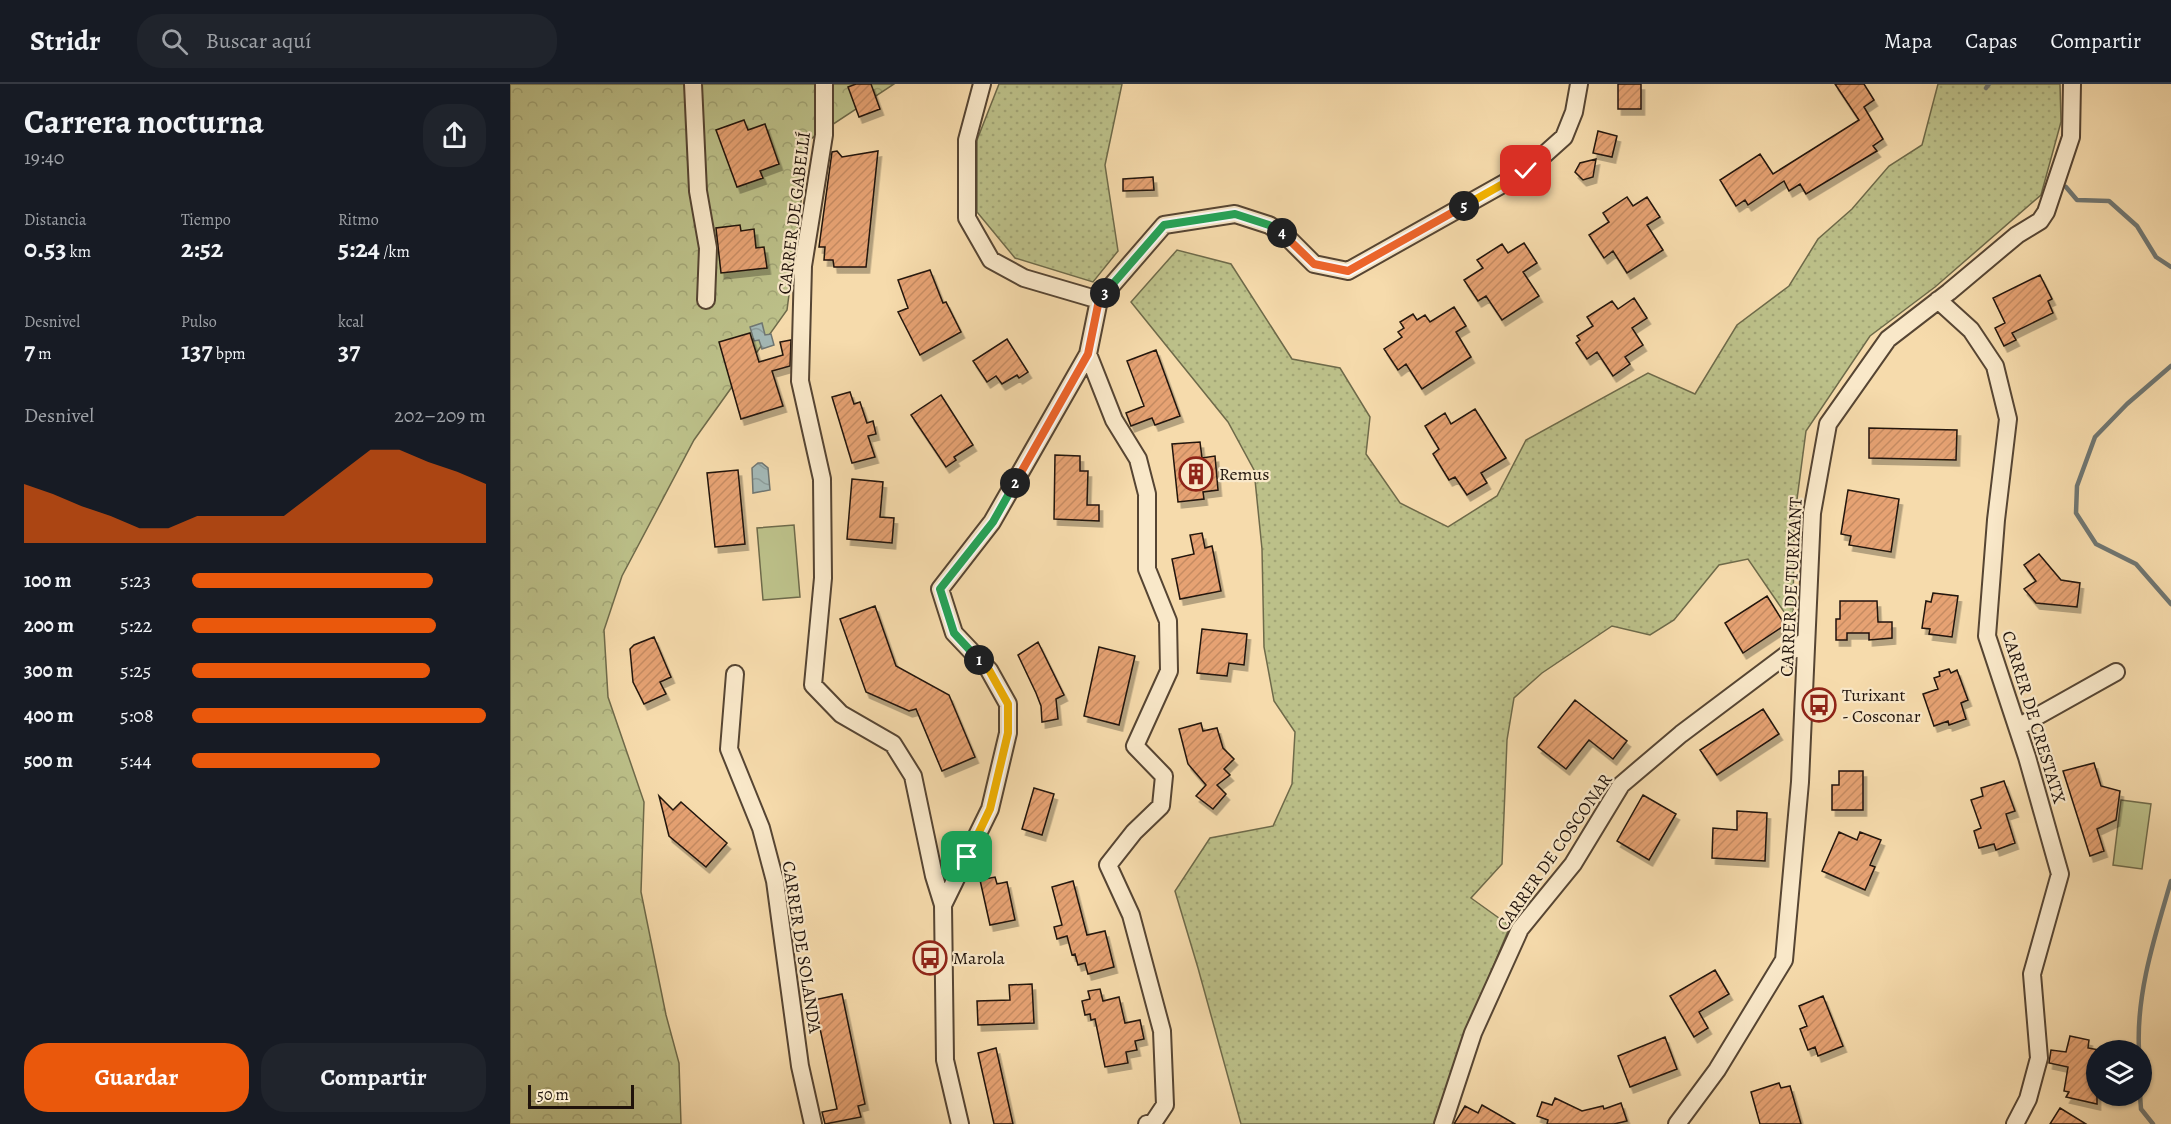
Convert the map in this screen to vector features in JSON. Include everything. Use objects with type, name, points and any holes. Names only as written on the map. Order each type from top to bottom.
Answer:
[{"type":"street","points":[[693,84],[698,191],[708,248],[706,300]]},
{"type":"street","name":"CARRER DE GABELLÍ","points":[[824,84],[824,135],[803,266],[801,369],[801,381],[822,479],[823,578],[813,685],[841,714],[893,744],[913,776],[934,876],[943,904]]},
{"type":"street","points":[[982,84],[967,140],[968,218],[991,260],[1024,278],[1099,300]]},
{"type":"street","points":[[960,1124],[945,1060],[943,904],[990,809],[1008,733],[1008,704],[989,670],[954,633],[940,589],[993,522],[1088,354],[1099,300],[1164,225],[1235,214],[1269,225],[1286,236],[1314,264],[1348,271],[1526,171],[1564,137],[1574,112],[1579,84]]},
{"type":"street","name":"CARRER DE TURIXANT","points":[[1677,1124],[1717,1070],[1784,960],[1800,782],[1812,513],[1828,424],[1888,339],[2017,235],[2040,221],[2046,212],[2071,137],[2072,84]]},
{"type":"street","name":"CARRER DE CRESTATX","points":[[1938,300],[1971,330],[1995,366],[2007,419],[1986,636],[2018,727],[2060,874],[2032,974],[2039,1058],[2028,1099],[2015,1124]]},
{"type":"street","points":[[1088,354],[1114,420],[1138,459],[1147,494],[1147,569],[1168,621],[1169,671],[1135,746],[1164,777],[1161,806],[1134,832],[1108,865],[1131,915],[1162,1031],[1165,1105],[1153,1124],[1147,1124]]},
{"type":"street","name":"CARRER DE COSCONAR","points":[[1443,1124],[1473,1033],[1520,929],[1574,864],[1621,785],[1681,734],[1806,640]]},
{"type":"street","points":[[2018,727],[2116,672]]},
{"type":"street","name":"CARRER DE SOLANDA","points":[[735,674],[729,749],[761,828],[775,881],[800,1066],[813,1124]]},
{"type":"green space","points":[[510,84],[894,84],[809,140],[787,310],[694,440],[622,576],[604,630],[608,697],[644,802],[641,892],[666,1015],[679,1063],[681,1124],[510,1124]]},
{"type":"green space","points":[[999,84],[1122,84],[1105,165],[1118,251],[1093,282],[1015,258],[977,212],[977,140]]},
{"type":"green space","points":[[1938,84],[2060,84],[2061,122],[2041,195],[1935,287],[1870,336],[1806,431],[1794,522],[1793,625],[1748,559],[1719,565],[1674,620],[1650,635],[1612,626],[1542,673],[1514,698],[1507,740],[1502,864],[1471,898],[1510,926],[1458,1051],[1435,1124],[1241,1124],[1175,891],[1210,838],[1273,826],[1292,784],[1295,732],[1274,701],[1264,647],[1262,549],[1254,470],[1228,422],[1131,302],[1177,250],[1231,264],[1292,359],[1340,368],[1370,417],[1366,454],[1400,503],[1448,527],[1497,496],[1526,440],[1648,373],[1695,394],[1737,325],[1789,286],[1818,239],[1852,209],[1889,166],[1922,145]]},
{"type":"green space","points":[[794,525],[800,597],[763,600],[757,528]]},
{"type":"green space","points":[[2121,800],[2151,804],[2142,869],[2113,865]]},
{"type":"water","points":[[762,323],[765,335],[771,334],[774,345],[762,349],[759,340],[754,341],[750,327]]},
{"type":"water","points":[[758,463],[768,468],[770,490],[753,493],[752,468]]},
{"type":"building","points":[[856,84],[871,84],[880,109],[859,117],[848,87]]},
{"type":"building","points":[[1618,84],[1641,84],[1641,109],[1618,109]]},
{"type":"building","points":[[1835,84],[1864,84],[1874,100],[1864,107],[1883,139],[1873,146],[1877,151],[1806,194],[1800,184],[1789,191],[1784,181],[1748,205],[1745,200],[1736,206],[1720,180],[1760,154],[1773,174],[1859,120]]},
{"type":"building","points":[[744,120],[748,130],[765,124],[779,164],[760,171],[763,178],[737,187],[716,130]]},
{"type":"building","points":[[1598,131],[1617,136],[1612,157],[1593,153]]},
{"type":"building","points":[[837,151],[842,157],[878,151],[866,267],[834,267],[833,260],[824,260],[825,247],[819,247],[832,152]]},
{"type":"building","points":[[1596,159],[1593,177],[1583,180],[1575,172],[1580,163]]},
{"type":"building","points":[[1153,177],[1154,190],[1123,191],[1123,179]]},
{"type":"building","points":[[1627,197],[1633,206],[1647,197],[1660,217],[1647,225],[1663,250],[1627,273],[1613,251],[1604,258],[1589,235],[1609,222],[1603,213]]},
{"type":"building","points":[[740,225],[741,231],[754,229],[756,248],[764,247],[767,268],[721,273],[716,228]]},
{"type":"building","points":[[1524,243],[1537,263],[1523,272],[1539,296],[1502,320],[1486,296],[1478,301],[1464,280],[1483,268],[1477,260],[1502,244],[1508,253]]},
{"type":"building","points":[[930,270],[943,303],[946,302],[961,332],[920,355],[898,312],[908,308],[898,280]]},
{"type":"building","points":[[2040,275],[2052,299],[2048,301],[2053,313],[2012,333],[2016,340],[2004,346],[1995,328],[2005,323],[1993,298]]},
{"type":"building","points":[[1634,298],[1647,318],[1632,328],[1643,345],[1625,357],[1630,364],[1613,376],[1597,352],[1587,359],[1576,343],[1580,340],[1577,336],[1593,326],[1587,317],[1612,301],[1618,309]]},
{"type":"building","points":[[1454,307],[1466,326],[1456,332],[1471,357],[1422,389],[1406,364],[1398,370],[1384,349],[1402,337],[1398,332],[1404,328],[1400,322],[1413,314],[1417,320],[1425,315],[1430,322]]},
{"type":"building","points":[[750,333],[759,362],[783,355],[780,342],[791,340],[790,366],[772,371],[783,406],[741,419],[719,342]]},
{"type":"building","points":[[1007,339],[1028,372],[1019,378],[1017,375],[1002,384],[996,376],[987,382],[973,361]]},
{"type":"building","points":[[1156,350],[1180,416],[1155,425],[1152,418],[1131,426],[1126,413],[1144,406],[1127,361]]},
{"type":"building","points":[[850,392],[854,404],[860,402],[867,423],[873,421],[876,434],[868,436],[875,457],[852,463],[832,397]]},
{"type":"building","points":[[941,395],[973,445],[954,457],[956,460],[946,467],[911,415]]},
{"type":"building","points":[[1475,409],[1506,458],[1481,473],[1487,483],[1467,495],[1455,477],[1449,480],[1433,454],[1439,449],[1425,426],[1445,413],[1451,424]]},
{"type":"building","points":[[1869,428],[1957,430],[1956,460],[1869,458]]},
{"type":"building","name":"Remus","points":[[1200,442],[1202,458],[1215,456],[1218,490],[1203,492],[1204,499],[1178,502],[1172,444]]},
{"type":"building","points":[[1055,455],[1080,456],[1080,471],[1088,471],[1087,505],[1099,505],[1099,521],[1054,519]]},
{"type":"building","points":[[738,470],[745,544],[715,547],[707,473]]},
{"type":"building","points":[[852,479],[883,482],[880,517],[894,518],[892,543],[847,539]]},
{"type":"building","points":[[1848,490],[1899,499],[1891,552],[1849,545],[1851,536],[1841,534]]},
{"type":"building","points":[[1202,533],[1205,548],[1212,546],[1221,591],[1180,599],[1172,559],[1194,554],[1190,535]]},
{"type":"building","points":[[2039,554],[2061,580],[2080,583],[2077,607],[2036,603],[2024,589],[2036,581],[2024,565]]},
{"type":"building","points":[[1933,593],[1958,596],[1952,637],[1929,634],[1930,629],[1922,628],[1926,601],[1931,602]]},
{"type":"building","points":[[1767,596],[1785,625],[1743,653],[1725,623]]},
{"type":"building","points":[[1840,601],[1877,601],[1878,622],[1892,622],[1892,638],[1869,640],[1869,633],[1847,633],[1847,640],[1836,640],[1836,619],[1840,619]]},
{"type":"building","points":[[875,606],[896,666],[949,695],[975,757],[942,771],[916,709],[909,711],[866,692],[840,619]]},
{"type":"building","points":[[1202,629],[1247,634],[1244,665],[1229,663],[1227,676],[1197,673]]},
{"type":"building","points":[[654,637],[671,677],[660,682],[666,694],[644,704],[633,682],[630,649]]},
{"type":"building","points":[[1038,642],[1064,695],[1056,699],[1058,719],[1042,722],[1041,706],[1018,655]]},
{"type":"building","points":[[1099,647],[1135,656],[1119,725],[1084,716]]},
{"type":"building","points":[[1949,669],[1951,673],[1957,670],[1968,700],[1961,703],[1966,719],[1949,725],[1948,721],[1934,726],[1923,694],[1938,689],[1934,678],[1940,676],[1939,672]]},
{"type":"building","points":[[1575,700],[1627,741],[1613,759],[1589,740],[1566,769],[1538,747]]},
{"type":"building","points":[[1763,709],[1779,734],[1717,775],[1700,750]]},
{"type":"building","points":[[1201,723],[1203,731],[1217,728],[1223,748],[1234,759],[1224,769],[1230,775],[1217,785],[1226,794],[1213,809],[1196,796],[1206,785],[1188,764],[1179,729]]},
{"type":"building","points":[[2094,763],[2101,786],[2120,791],[2116,820],[2097,829],[2104,851],[2090,856],[2063,771]]},
{"type":"building","points":[[1839,771],[1863,771],[1863,810],[1832,810],[1832,785],[1839,785]]},
{"type":"building","points":[[2004,781],[2015,811],[2006,814],[2015,843],[1996,850],[1994,844],[1979,848],[1974,831],[1981,828],[1971,800],[1983,796],[1981,788]]},
{"type":"building","points":[[1034,788],[1054,794],[1042,835],[1022,829]]},
{"type":"building","points":[[1643,795],[1676,814],[1649,860],[1617,841]]},
{"type":"building","points":[[659,796],[673,810],[681,802],[727,843],[706,867],[669,836]]},
{"type":"building","points":[[1737,811],[1767,813],[1765,861],[1712,858],[1713,828],[1737,830]]},
{"type":"building","points":[[1839,832],[1857,840],[1860,832],[1881,840],[1870,865],[1875,867],[1865,890],[1822,871]]},
{"type":"building","points":[[995,877],[997,884],[1007,882],[1015,920],[990,925],[980,880]]},
{"type":"building","points":[[1073,881],[1087,935],[1105,931],[1114,967],[1088,974],[1085,963],[1078,965],[1075,954],[1072,955],[1067,936],[1057,939],[1054,927],[1062,925],[1052,887]]},
{"type":"building","points":[[1715,970],[1729,994],[1699,1012],[1708,1028],[1694,1037],[1670,996]]},
{"type":"building","points":[[1032,984],[1034,1023],[978,1025],[977,1001],[1010,1000],[1009,985]]},
{"type":"building","points":[[1100,989],[1103,1001],[1119,997],[1125,1023],[1140,1020],[1144,1039],[1135,1041],[1137,1050],[1126,1052],[1128,1063],[1105,1067],[1095,1019],[1091,1020],[1090,1014],[1085,1015],[1082,1001],[1090,999],[1088,991]]},
{"type":"building","points":[[842,994],[865,1104],[858,1106],[861,1117],[825,1124],[822,1112],[837,1109],[814,1000]]},
{"type":"building","points":[[1823,996],[1843,1046],[1818,1056],[1815,1047],[1808,1050],[1800,1029],[1807,1026],[1799,1006]]},
{"type":"building","points":[[2070,1036],[2089,1040],[2086,1040],[2086,1102],[2066,1097],[2069,1092],[2064,1091],[2068,1067],[2049,1063],[2051,1050],[2066,1052]]},
{"type":"building","points":[[1665,1037],[1677,1069],[1630,1087],[1618,1056]]},
{"type":"building","points":[[996,1048],[1013,1124],[994,1124],[978,1053]]},
{"type":"building","points":[[1779,1083],[1781,1088],[1790,1086],[1801,1124],[1760,1124],[1751,1092]]},
{"type":"building","points":[[1555,1098],[1582,1111],[1603,1106],[1604,1109],[1621,1103],[1627,1121],[1614,1124],[1547,1124],[1548,1120],[1537,1116],[1542,1102],[1552,1105]]},
{"type":"building","points":[[1482,1105],[1515,1124],[1454,1124],[1465,1106],[1478,1113]]},
{"type":"building","points":[[2060,1108],[2086,1124],[2050,1124]]},
{"type":"waterway","points":[[1986,88],[1989,84]]},
{"type":"waterway","points":[[2066,187],[2077,200],[2109,201],[2137,226],[2156,257],[2171,267]]},
{"type":"waterway","points":[[2171,366],[2127,404],[2095,437],[2077,486],[2076,513],[2096,544],[2136,564],[2171,604]]},
{"type":"waterway","points":[[2139,1040],[2140,1007],[2144,986],[2171,881]]},
{"type":"waterway","points":[[2141,1106],[2153,1124]]},
{"type":"place","name":"Remus","points":[[1196,474]]},
{"type":"place","name":"Turixant - Cosconar","points":[[1819,705]]},
{"type":"place","name":"Marola","points":[[930,958]]},
{"type":"route","points":[[967,857],[990,809],[1008,733],[1008,704],[989,670],[954,633],[940,589],[993,522],[1088,354],[1099,300],[1164,225],[1235,214],[1269,225],[1286,236],[1314,264],[1348,271],[1526,171]]}]
